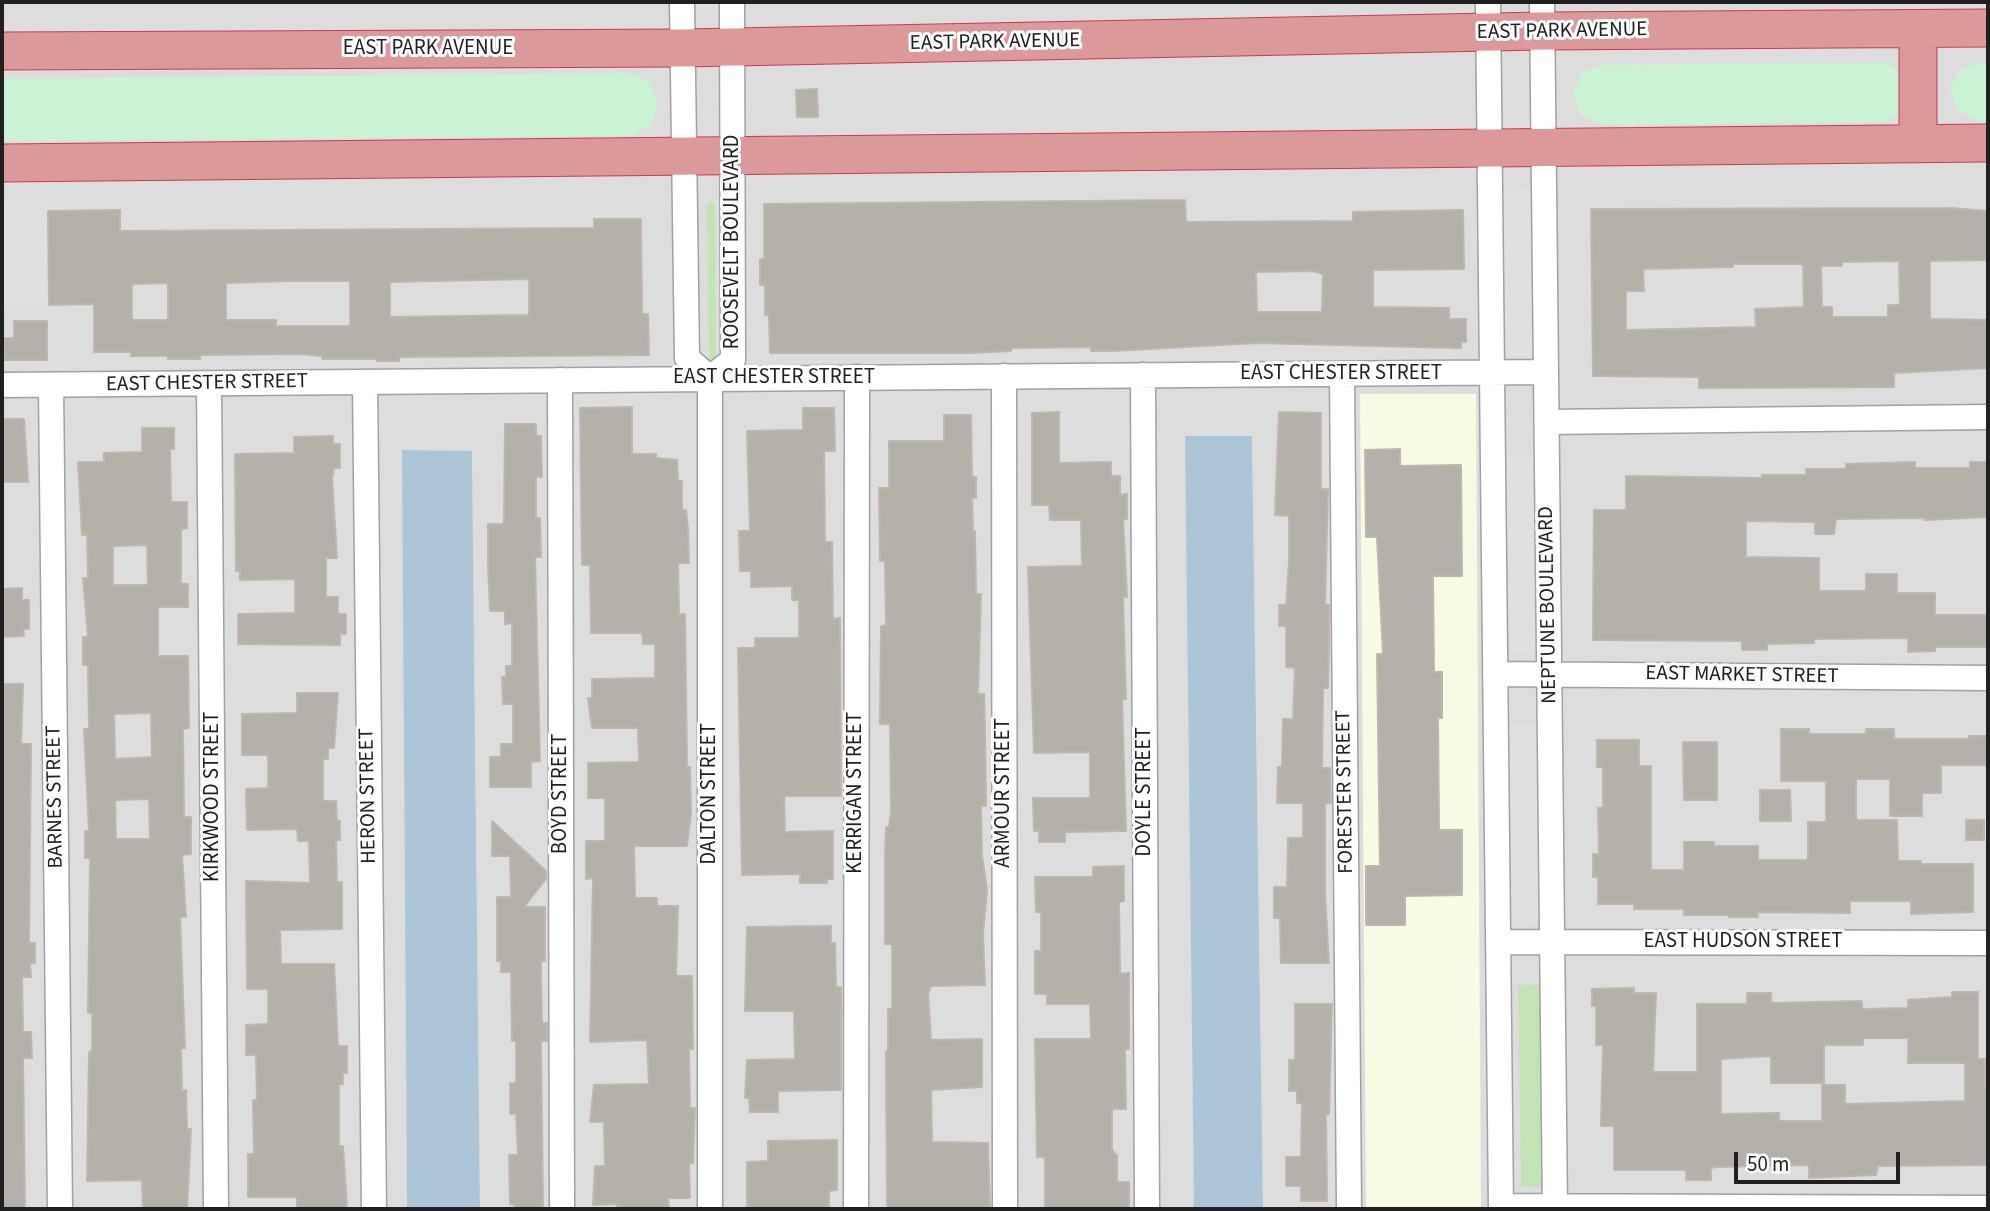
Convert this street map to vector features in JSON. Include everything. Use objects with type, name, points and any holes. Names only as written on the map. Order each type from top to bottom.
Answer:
[{"type":"highway","name":"EAST PARK AVENUE","points":[[2,51],[683,48],[1488,17],[1918,29],[1988,28]]},
{"type":"highway","points":[[1918,29],[1918,144]]},
{"type":"highway","points":[[2,163],[1988,143]]},
{"type":"street","name":"ROOSEVELT BOULEVARD","points":[[682,2],[687,358],[710,378],[733,360],[732,2]]},
{"type":"street","points":[[1488,17],[1501,1207],[1988,1208]]},
{"type":"street","name":"NEPTUNE BOULEVARD","points":[[1542,17],[1555,1207]]},
{"type":"street","name":"EAST CHESTER STREET","points":[[2,385],[1546,372]]},
{"type":"street","name":"DOYLE STREET","points":[[1143,375],[1147,1209]]},
{"type":"street","name":"FORESTER STREET","points":[[1342,375],[1349,1209]]},
{"type":"street","name":"ARMOUR STREET","points":[[1004,376],[1005,1209]]},
{"type":"street","name":"KERRIGAN STREET","points":[[856,1209],[857,377]]},
{"type":"street","name":"DALTON STREET","points":[[710,378],[710,1209]]},
{"type":"street","name":"BOYD STREET","points":[[560,380],[562,1209]]},
{"type":"street","name":"HERON STREET","points":[[365,382],[374,1209]]},
{"type":"street","name":"KIRKWOOD STREET","points":[[209,384],[216,1209]]},
{"type":"street","name":"BARNES STREET","points":[[51,385],[60,1209]]},
{"type":"street","points":[[1547,422],[1988,417]]},
{"type":"street","name":"EAST MARKET STREET","points":[[1495,674],[1988,678]]},
{"type":"street","name":"EAST HUDSON STREET","points":[[1498,942],[1988,943]]},
{"type":"shaded area","points":[[2,2],[1988,2],[1988,1209],[1263,1209],[1252,437],[1186,436],[1194,1209],[480,1209],[472,452],[403,450],[407,1209],[2,1209]]},
{"type":"shaded area","points":[[691,2],[726,2],[726,10],[691,10]]},
{"type":"shaded area","points":[[1540,188],[1542,357],[1504,356],[1502,191]]},
{"type":"shaded area","points":[[48,201],[49,305],[2,306],[2,202]]},
{"type":"shaded area","points":[[1360,394],[1476,394],[1481,1209],[1366,1209]]},
{"type":"shaded area","points":[[1544,455],[1546,653],[1511,653],[1505,456]]},
{"type":"shaded area","points":[[1545,724],[1549,923],[1510,922],[1506,725]]},
{"type":"green space","points":[[1885,63],[1903,74],[1904,112],[1886,122],[1601,125],[1581,115],[1573,94],[1581,74],[1601,65]]},
{"type":"green space","points":[[1977,63],[1988,63],[1988,122],[1980,122],[1959,111],[1950,91],[1957,73]]},
{"type":"green space","points":[[629,73],[648,81],[658,103],[651,125],[632,136],[2,141],[2,79]]},
{"type":"green space","points":[[711,201],[715,204],[716,359],[712,363],[709,359],[707,205]]},
{"type":"green space","points":[[1545,984],[1548,1187],[1521,1186],[1518,985]]},
{"type":"water","points":[[1185,436],[1252,436],[1263,1209],[1194,1209]]},
{"type":"water","points":[[402,450],[472,451],[480,1209],[407,1209]]},
{"type":"building","points":[[817,89],[818,117],[797,117],[796,90]]},
{"type":"building","points":[[1185,200],[1186,222],[1353,221],[1353,212],[1463,210],[1464,269],[1373,270],[1373,307],[1449,308],[1449,319],[1466,319],[1466,342],[1461,342],[1461,348],[1257,343],[1113,351],[1091,351],[1091,347],[1011,348],[1011,351],[971,353],[770,353],[769,315],[765,315],[765,285],[760,285],[760,259],[764,259],[764,204]],"holes":[[[1313,271],[1323,274],[1322,312],[1257,312],[1256,272]]]},
{"type":"building","points":[[1951,208],[1988,211],[1988,260],[1930,261],[1930,319],[1988,320],[1988,368],[1894,373],[1894,387],[1699,388],[1699,377],[1593,376],[1591,209]],"holes":[[[1899,261],[1900,305],[1888,305],[1888,317],[1832,317],[1832,307],[1822,307],[1821,266],[1842,266],[1842,262]],[[1733,264],[1803,264],[1804,307],[1755,309],[1756,327],[1626,330],[1626,291],[1644,291],[1643,269],[1733,267]]]},
{"type":"building","points":[[120,210],[120,231],[594,228],[594,219],[641,219],[642,314],[648,314],[649,355],[399,357],[399,361],[377,361],[322,359],[322,356],[300,354],[200,355],[200,359],[168,359],[168,356],[131,356],[131,352],[94,352],[94,304],[49,305],[48,211]],"holes":[[[529,279],[529,315],[390,317],[390,282]],[[350,281],[350,326],[276,326],[276,320],[226,320],[226,283]],[[168,283],[168,320],[132,320],[132,284]]]},
{"type":"building","points":[[14,321],[47,321],[47,360],[4,360],[4,338],[14,338]]},
{"type":"building","points":[[632,407],[632,454],[656,454],[656,458],[677,460],[678,481],[682,481],[682,510],[686,510],[688,530],[689,563],[678,563],[679,614],[685,614],[687,767],[690,767],[691,813],[687,846],[634,846],[635,898],[657,898],[657,906],[678,906],[676,976],[692,976],[693,1049],[689,1049],[690,1108],[695,1108],[693,1163],[689,1163],[690,1198],[668,1198],[669,1209],[617,1209],[617,1204],[593,1205],[595,1166],[605,1166],[604,1122],[590,1122],[594,1085],[649,1084],[647,1040],[590,1042],[593,878],[586,879],[586,841],[605,841],[605,798],[588,798],[588,763],[639,762],[638,728],[592,728],[588,698],[592,698],[592,679],[655,678],[655,644],[643,644],[642,633],[591,633],[590,565],[582,565],[580,408]]},
{"type":"building","points":[[803,408],[834,408],[835,451],[824,451],[825,542],[832,542],[833,619],[840,618],[841,796],[784,796],[785,832],[833,831],[833,879],[827,879],[827,883],[800,883],[800,874],[742,875],[738,648],[755,648],[755,638],[799,638],[799,600],[792,600],[792,586],[751,587],[751,571],[740,571],[739,531],[750,531],[747,431],[803,430]]},
{"type":"building","points":[[1059,412],[1059,463],[1111,462],[1111,476],[1120,476],[1120,495],[1127,494],[1127,519],[1123,519],[1127,597],[1123,597],[1126,699],[1122,699],[1126,831],[1065,832],[1065,842],[1039,842],[1039,831],[1034,831],[1033,798],[1090,798],[1090,752],[1034,753],[1028,567],[1082,566],[1081,520],[1050,520],[1049,505],[1032,505],[1032,413]]},
{"type":"building","points":[[1279,412],[1321,413],[1321,489],[1328,489],[1325,605],[1329,605],[1328,688],[1323,688],[1322,768],[1330,768],[1331,803],[1325,803],[1325,895],[1329,963],[1281,963],[1280,918],[1274,918],[1274,887],[1287,887],[1288,838],[1303,838],[1303,803],[1277,803],[1278,767],[1282,767],[1283,719],[1293,719],[1295,668],[1286,667],[1286,626],[1279,626],[1279,605],[1286,605],[1289,516],[1275,515]]},
{"type":"building","points":[[944,415],[971,415],[972,477],[976,477],[976,498],[972,498],[976,594],[981,594],[978,694],[984,694],[986,806],[981,806],[982,856],[987,889],[983,934],[985,985],[931,986],[928,993],[931,1040],[982,1039],[982,1087],[931,1090],[932,1142],[988,1143],[990,1209],[887,1209],[886,1051],[888,1009],[892,1009],[892,944],[885,944],[885,856],[886,827],[889,827],[891,811],[890,724],[880,724],[881,626],[886,625],[885,561],[880,561],[879,488],[889,488],[889,441],[944,441]]},
{"type":"building","points":[[2,419],[24,419],[28,482],[2,482]]},
{"type":"building","points":[[505,424],[536,424],[536,436],[541,436],[542,477],[536,477],[536,518],[540,518],[541,557],[535,557],[540,761],[531,762],[531,787],[490,787],[490,757],[501,757],[501,744],[513,744],[513,704],[503,704],[502,677],[506,677],[506,666],[512,666],[512,623],[505,624],[505,611],[490,611],[488,565],[488,524],[504,524]]},
{"type":"building","points":[[142,428],[174,428],[174,449],[170,449],[171,502],[187,502],[187,528],[181,529],[181,584],[188,584],[188,607],[158,607],[158,656],[188,656],[189,728],[183,729],[184,817],[191,817],[191,854],[182,855],[186,917],[180,917],[185,1048],[181,1048],[182,1091],[186,1090],[187,1129],[191,1129],[187,1209],[143,1209],[142,1180],[87,1181],[92,1013],[88,1013],[90,858],[85,858],[85,831],[89,831],[84,729],[89,729],[88,665],[83,665],[83,637],[88,637],[83,578],[88,578],[87,535],[82,535],[78,462],[104,462],[104,453],[142,452]],"holes":[[[147,545],[148,585],[113,585],[113,546]],[[151,713],[152,757],[115,759],[114,714]],[[149,799],[150,839],[116,839],[115,800]]]},
{"type":"building","points":[[333,436],[333,444],[340,444],[340,468],[334,468],[332,478],[337,558],[326,558],[326,597],[338,597],[338,614],[346,614],[346,634],[340,634],[340,645],[238,644],[238,614],[295,613],[295,579],[240,580],[240,570],[236,571],[235,454],[294,453],[294,437]]},
{"type":"building","points":[[1400,449],[1400,466],[1461,465],[1462,576],[1433,576],[1434,672],[1442,672],[1442,718],[1438,718],[1439,830],[1462,830],[1462,895],[1405,896],[1405,925],[1366,925],[1366,866],[1380,866],[1377,654],[1383,654],[1377,537],[1366,537],[1365,450]]},
{"type":"building","points":[[1915,462],[1915,468],[1970,468],[1970,462],[1988,462],[1988,517],[1925,520],[1836,519],[1834,534],[1815,534],[1815,522],[1746,521],[1746,557],[1819,558],[1819,591],[1866,591],[1866,574],[1897,574],[1897,593],[1935,593],[1935,615],[1988,615],[1988,647],[1935,647],[1935,651],[1908,652],[1908,638],[1814,639],[1814,643],[1767,644],[1767,650],[1742,650],[1742,641],[1593,640],[1594,510],[1626,510],[1626,476],[1762,478],[1762,475],[1806,475],[1806,469],[1846,469],[1846,464]]},
{"type":"building","points":[[22,588],[22,600],[29,600],[29,629],[23,629],[24,636],[2,637],[2,589]]},
{"type":"building","points":[[2,684],[23,684],[21,744],[31,744],[29,943],[35,943],[35,963],[30,963],[31,977],[22,977],[23,1032],[31,1032],[32,1058],[23,1058],[25,1209],[2,1209]]},
{"type":"building","points":[[297,693],[338,693],[334,748],[328,748],[328,759],[323,759],[323,801],[336,801],[337,821],[340,821],[340,840],[336,840],[337,882],[342,882],[342,929],[280,930],[281,964],[334,964],[338,1046],[347,1046],[347,1073],[343,1073],[343,1084],[339,1084],[339,1146],[343,1146],[347,1209],[297,1209],[297,1197],[248,1197],[248,1154],[254,1154],[253,1100],[257,1100],[256,1055],[246,1055],[246,1025],[268,1024],[268,989],[247,989],[246,881],[310,883],[309,841],[298,841],[297,829],[247,830],[246,789],[268,788],[268,755],[242,755],[242,714],[297,713]]},
{"type":"building","points":[[1781,729],[1809,729],[1809,734],[1866,734],[1866,729],[1894,729],[1894,739],[1969,739],[1969,736],[1988,736],[1988,765],[1941,765],[1941,793],[1922,793],[1922,816],[1890,816],[1890,779],[1856,779],[1856,820],[1897,820],[1898,861],[1973,864],[1973,912],[1911,914],[1911,901],[1850,901],[1850,913],[1758,912],[1758,917],[1729,917],[1684,915],[1684,909],[1634,909],[1634,904],[1598,904],[1598,877],[1593,877],[1593,854],[1599,854],[1598,808],[1603,808],[1603,767],[1597,767],[1597,740],[1639,740],[1639,766],[1651,766],[1651,870],[1684,870],[1684,842],[1714,842],[1714,846],[1758,846],[1758,860],[1808,860],[1808,822],[1826,822],[1826,781],[1781,781]]},
{"type":"building","points":[[1683,742],[1717,742],[1717,800],[1684,800]]},
{"type":"building","points":[[1760,790],[1790,790],[1791,821],[1760,821]]},
{"type":"building","points":[[1966,820],[1984,820],[1984,840],[1966,840]]},
{"type":"building","points":[[492,821],[546,871],[546,879],[524,907],[545,907],[545,961],[541,961],[542,1023],[547,1023],[547,1041],[541,1041],[543,1209],[514,1209],[514,1204],[510,1204],[509,1155],[518,1155],[516,1114],[510,1114],[510,1083],[516,1083],[516,1041],[512,1041],[511,972],[501,972],[501,961],[497,961],[497,897],[511,897],[510,856],[492,856]]},
{"type":"building","points":[[1124,866],[1124,901],[1119,902],[1120,974],[1129,973],[1129,1049],[1125,1049],[1126,1109],[1112,1109],[1112,1150],[1117,1155],[1117,1182],[1129,1182],[1129,1209],[1045,1209],[1045,1157],[1037,1157],[1035,1039],[1091,1039],[1090,1004],[1047,1004],[1047,994],[1035,994],[1035,951],[1041,951],[1041,912],[1036,912],[1035,877],[1093,877],[1093,867]]},
{"type":"building","points":[[831,926],[831,943],[835,943],[836,987],[841,987],[841,1090],[778,1091],[778,1112],[750,1112],[749,1098],[745,1098],[747,1060],[795,1059],[794,1011],[745,1011],[747,927]]},
{"type":"building","points":[[1634,988],[1634,993],[1656,993],[1653,1072],[1697,1072],[1697,1004],[1747,1004],[1747,993],[1771,993],[1771,1003],[1862,1001],[1862,1009],[1908,1008],[1908,1000],[1952,997],[1952,992],[1978,992],[1978,1059],[1985,1059],[1985,1087],[1988,1087],[1988,1165],[1878,1166],[1876,1175],[1809,1178],[1809,1165],[1716,1167],[1711,1168],[1711,1180],[1686,1180],[1686,1170],[1614,1170],[1614,1126],[1601,1126],[1603,1045],[1596,1045],[1596,1006],[1592,1006],[1592,989]],"holes":[[[1863,1038],[1908,1038],[1908,1063],[1965,1063],[1965,1101],[1845,1104],[1845,1085],[1822,1085],[1822,1121],[1779,1121],[1779,1113],[1721,1114],[1721,1059],[1771,1056],[1771,1083],[1824,1083],[1824,1045],[1863,1045]]]},
{"type":"building","points":[[1295,1004],[1332,1004],[1329,1114],[1326,1114],[1327,1201],[1301,1201],[1301,1186],[1286,1186],[1286,1157],[1301,1157],[1302,1103],[1297,1103],[1297,1091],[1289,1091],[1289,1060],[1295,1060]]},
{"type":"building","points":[[837,1140],[837,1190],[829,1191],[829,1209],[747,1209],[747,1162],[768,1161],[768,1141]]}]
